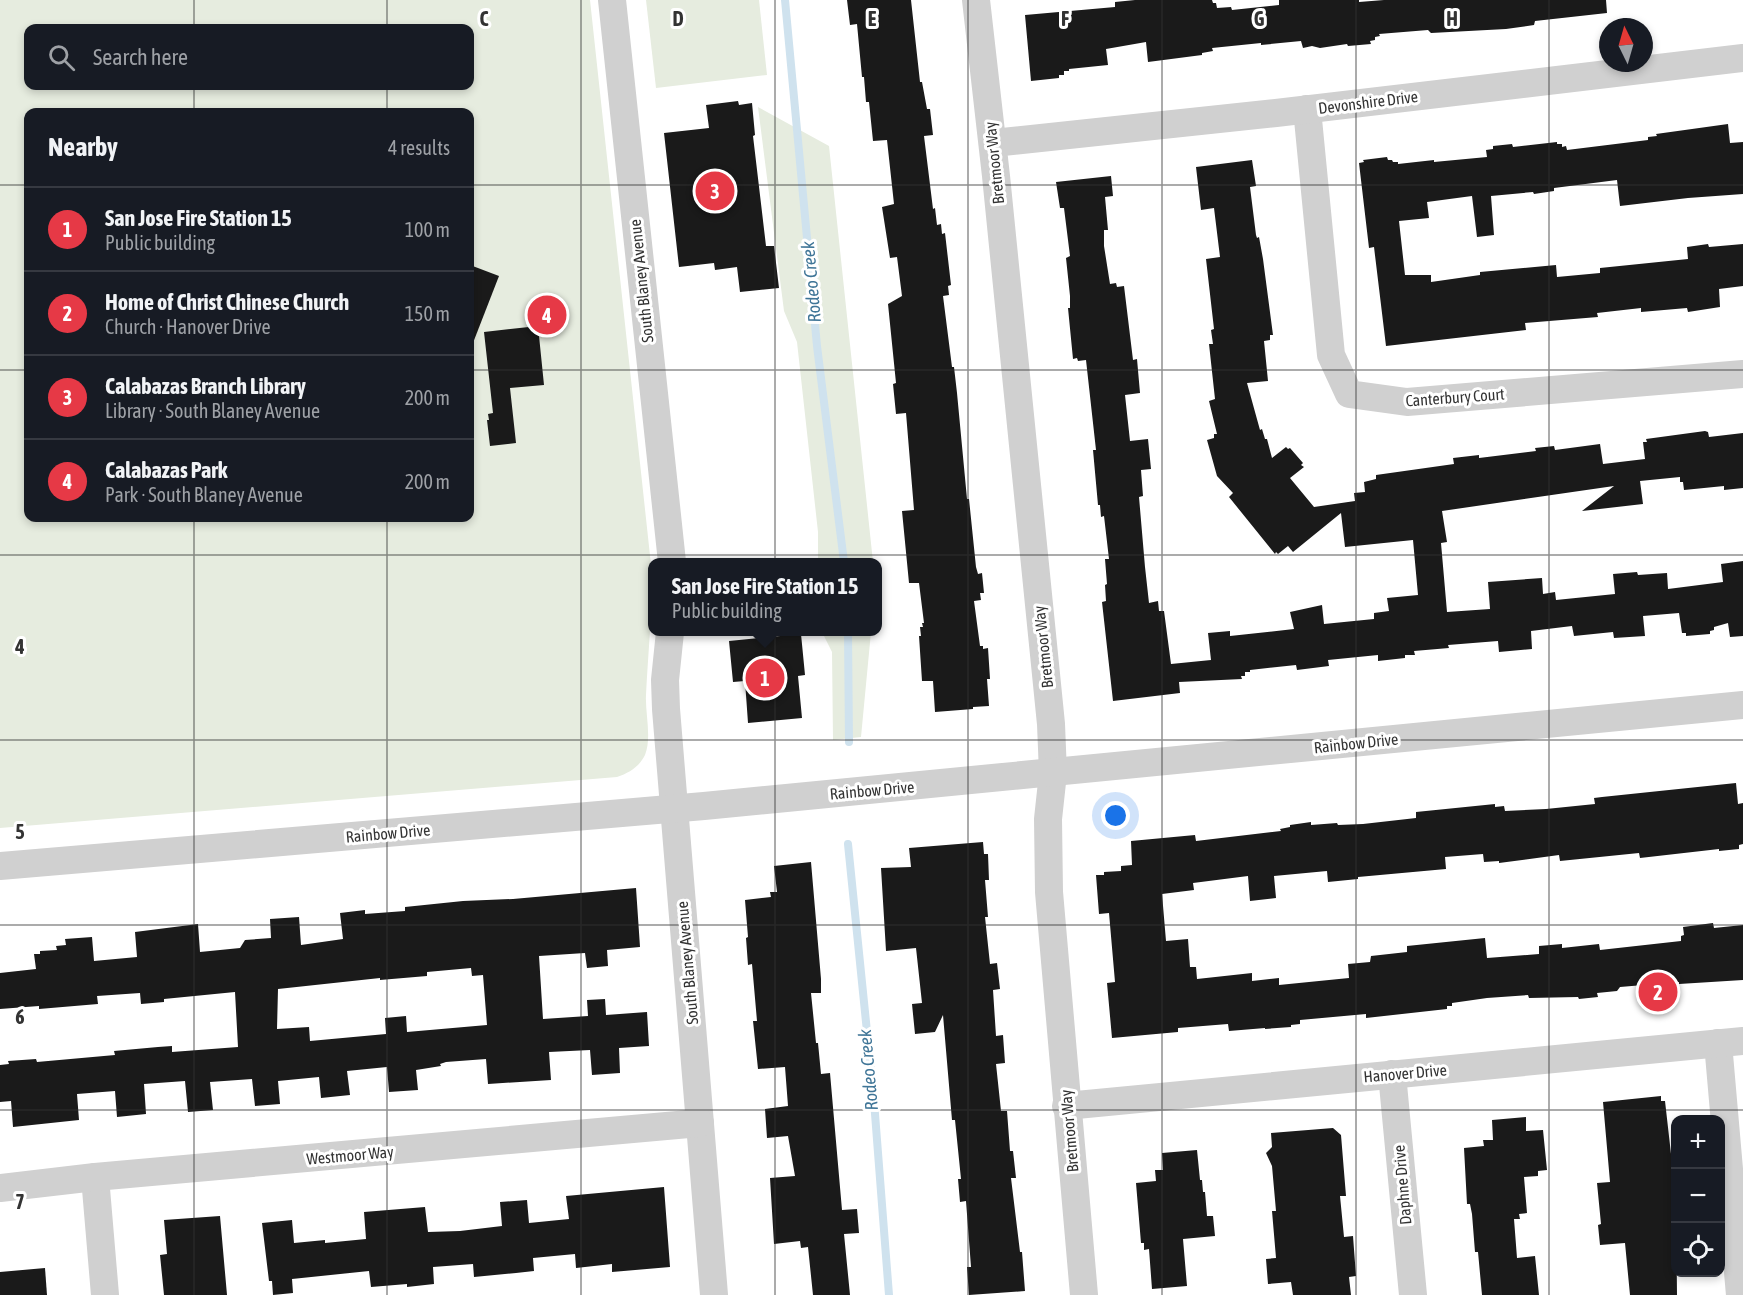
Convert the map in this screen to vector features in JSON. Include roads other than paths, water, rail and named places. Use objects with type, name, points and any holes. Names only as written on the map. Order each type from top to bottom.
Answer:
[{"type":"street","name":"South Blaney Avenue","points":[[612,0],[672,558]]},
{"type":"street","name":"Bretmoor Way","points":[[976,0],[993,143],[1051,724],[1053,773],[1048,822],[1049,892],[1084,1295]]},
{"type":"street","name":"Devonshire Drive","points":[[993,143],[1743,58]]},
{"type":"street","name":"Canterbury Court","points":[[1307,109],[1331,355],[1349,394],[1407,402],[1743,374]]},
{"type":"street","name":"South Blaney Avenue","points":[[670,636],[665,680],[714,1295]]},
{"type":"street","name":"Rainbow Drive","points":[[0,866],[674,809],[1743,705]]},
{"type":"street","name":"Hanover Drive","points":[[1066,1106],[1730,1042]]},
{"type":"street","points":[[1730,1042],[1740,1295]]},
{"type":"street","name":"Daphne Drive","points":[[1392,1074],[1413,1295]]},
{"type":"street","name":"Westmoor Way","points":[[0,1188],[95,1177],[700,1124]]},
{"type":"street","points":[[95,1177],[105,1295]]},
{"type":"waterway","name":"Rodeo Creek","points":[[785,0],[817,346],[844,558]]},
{"type":"waterway","name":"Rodeo Creek","points":[[848,636],[849,742]]},
{"type":"waterway","name":"Rodeo Creek","points":[[848,844],[874,1101],[889,1295]]},
{"type":"place","name":"Calabazas Branch Library","points":[[715,191]]},
{"type":"place","name":"Calabazas Park","points":[[547,315]]},
{"type":"place","name":"San Jose Fire Station 15","points":[[765,678]]},
{"type":"place","name":"Home of Christ Chinese Church","points":[[1658,992]]}]
